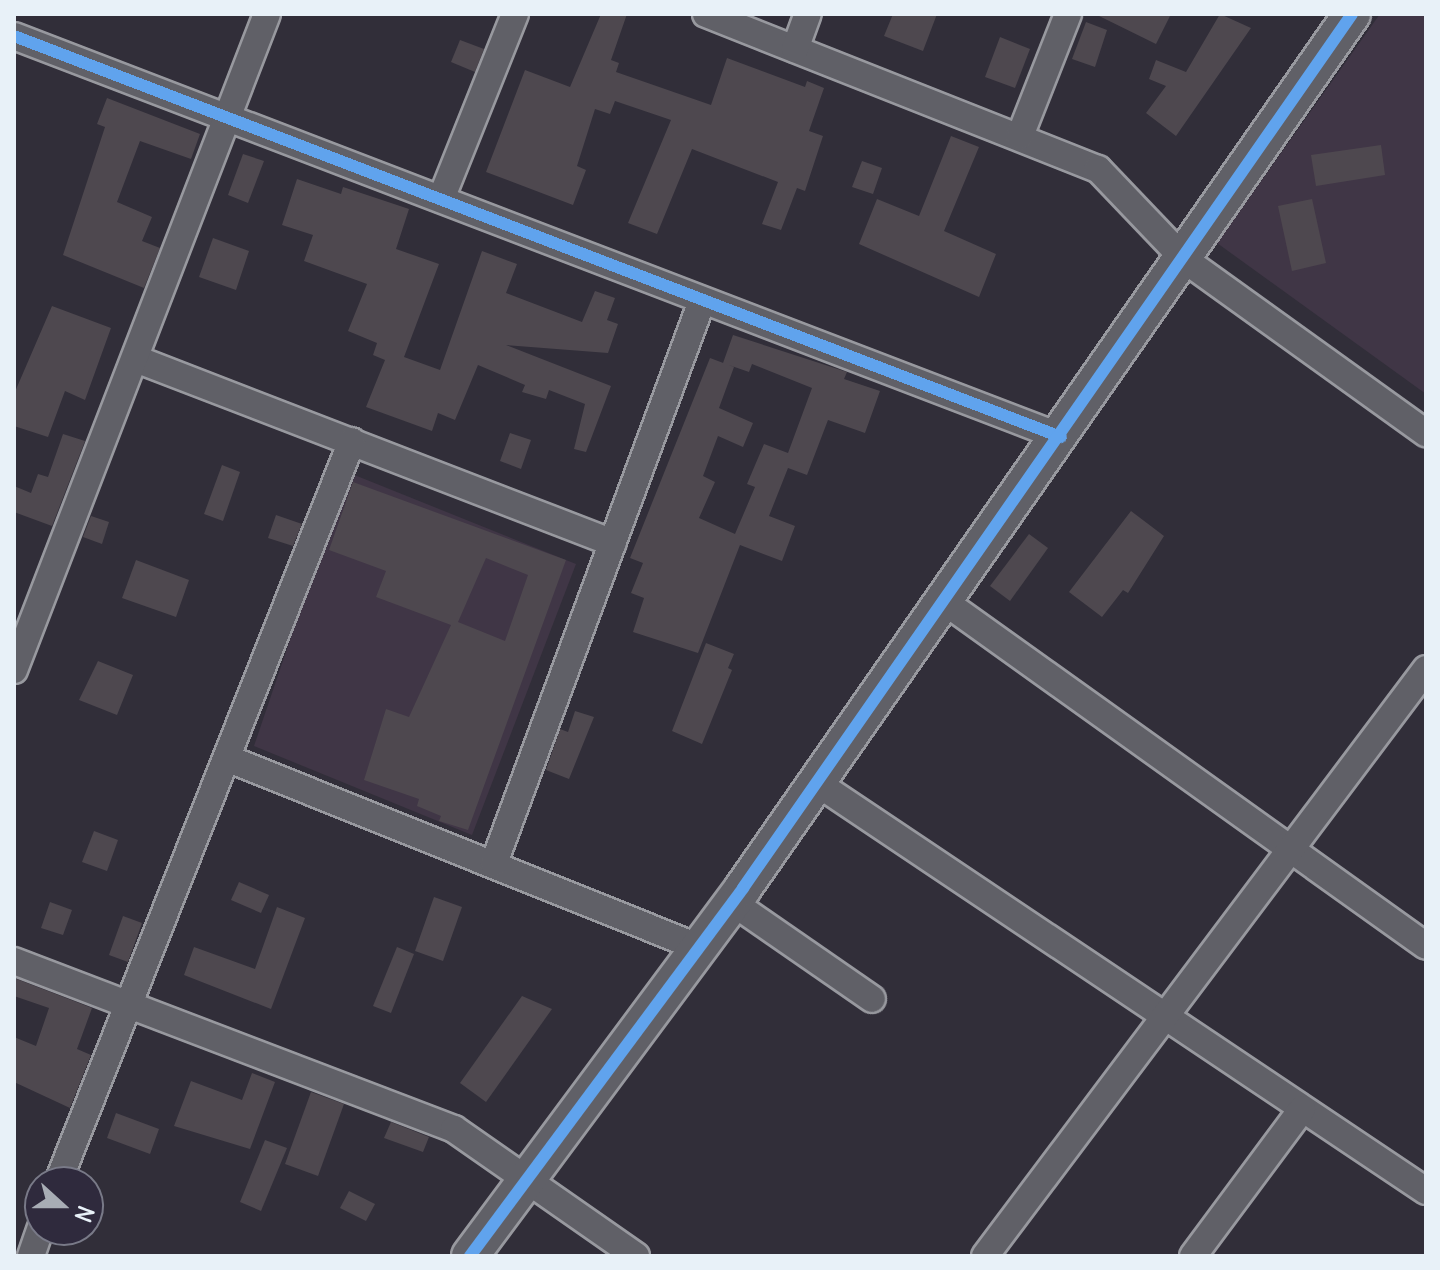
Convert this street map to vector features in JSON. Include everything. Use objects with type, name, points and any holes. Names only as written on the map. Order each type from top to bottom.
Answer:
[{"type":"street","points":[[15,664],[136,359],[267,14]]},
{"type":"street","points":[[441,199],[515,14]]},
{"type":"street","points":[[706,14],[1098,169],[1185,260],[1426,433]]},
{"type":"street","points":[[795,49],[808,14]]},
{"type":"street","points":[[1020,136],[1068,14]]},
{"type":"street","points":[[470,1256],[700,948],[1185,260],[1352,14]]},
{"type":"street","points":[[14,36],[1061,437]]},
{"type":"street","points":[[494,863],[702,301]]},
{"type":"street","points":[[136,359],[613,543]]},
{"type":"street","points":[[64,1166],[126,1002],[229,759],[352,441]]},
{"type":"street","points":[[945,602],[1426,946]]},
{"type":"street","points":[[985,1256],[1426,669]]},
{"type":"street","points":[[229,759],[700,948]]},
{"type":"street","points":[[817,783],[1426,1191]]},
{"type":"street","points":[[732,902],[872,999]]},
{"type":"street","points":[[14,961],[454,1129],[636,1256]]},
{"type":"street","points":[[1193,1256],[1302,1109]]},
{"type":"shaded area","points":[[1380,14],[1426,14],[1426,394],[1217,243]]},
{"type":"shaded area","points":[[347,472],[576,564],[472,835],[254,746]]},
{"type":"building","points":[[601,14],[627,14],[611,60],[619,63],[616,72],[711,105],[727,58],[805,87],[807,81],[824,88],[809,131],[823,136],[805,191],[797,188],[781,230],[762,224],[778,182],[692,149],[657,234],[628,223],[671,120],[615,101],[610,114],[595,109],[577,166],[586,170],[573,205],[486,172],[525,70],[570,87]]},
{"type":"building","points":[[893,14],[937,14],[923,51],[884,36]]},
{"type":"building","points":[[1095,14],[1171,14],[1156,44]]},
{"type":"building","points":[[1220,14],[1251,28],[1176,136],[1146,113],[1166,86],[1149,79],[1156,60],[1186,72]]},
{"type":"building","points":[[1086,22],[1107,30],[1095,67],[1072,59]]},
{"type":"building","points":[[1000,37],[1030,49],[1015,88],[985,77]]},
{"type":"building","points":[[460,40],[484,49],[475,72],[451,62]]},
{"type":"building","points":[[107,98],[200,134],[191,159],[140,141],[117,202],[152,217],[142,241],[160,248],[144,288],[63,255],[105,127],[97,124]]},
{"type":"building","points":[[951,136],[979,147],[944,231],[996,254],[979,297],[859,244],[877,199],[919,216]]},
{"type":"building","points":[[1381,145],[1385,175],[1316,186],[1311,155]]},
{"type":"building","points":[[243,154],[264,161],[248,203],[228,195]]},
{"type":"building","points":[[862,161],[882,168],[873,194],[852,187]]},
{"type":"building","points":[[297,179],[341,194],[343,187],[409,209],[396,249],[439,264],[404,357],[440,370],[482,251],[517,264],[506,293],[582,322],[595,291],[615,298],[607,320],[618,324],[608,353],[506,345],[611,386],[586,452],[574,449],[585,404],[549,390],[546,399],[522,392],[525,385],[478,365],[455,420],[438,413],[432,431],[366,407],[385,360],[373,355],[377,343],[348,331],[367,284],[304,261],[313,235],[282,225]]},
{"type":"building","points":[[1312,199],[1326,263],[1292,271],[1278,206]]},
{"type":"building","points":[[213,238],[249,251],[236,290],[199,277]]},
{"type":"building","points":[[52,306],[111,328],[85,400],[65,391],[48,437],[14,426],[14,394]]},
{"type":"building","points":[[733,335],[847,372],[844,379],[880,391],[865,433],[828,420],[807,475],[788,468],[769,516],[795,526],[782,561],[740,545],[698,653],[633,632],[644,598],[631,593],[643,563],[630,558],[710,358],[723,363]],"holes":[[[727,364],[749,372],[752,364],[812,388],[788,453],[764,444],[747,484],[755,487],[735,534],[699,518],[715,482],[703,476],[718,436],[743,447],[753,423],[719,408],[734,367]]]},
{"type":"building","points":[[510,433],[531,440],[521,469],[500,461]]},
{"type":"building","points":[[63,434],[85,441],[52,526],[14,512],[14,486],[31,493],[38,474],[48,477]]},
{"type":"building","points":[[222,465],[240,472],[223,521],[204,514]]},
{"type":"building","points":[[353,482],[566,560],[468,830],[439,821],[441,816],[417,806],[419,799],[364,780],[386,709],[409,717],[451,625],[376,597],[386,571],[329,550]],"holes":[[[486,558],[528,575],[505,641],[458,622]]]},
{"type":"building","points":[[1131,511],[1164,536],[1128,593],[1123,590],[1102,617],[1069,592]]},
{"type":"building","points":[[276,515],[302,524],[293,546],[268,538]]},
{"type":"building","points":[[91,516],[109,522],[102,544],[83,537]]},
{"type":"building","points":[[1029,534],[1048,548],[1010,601],[990,586]]},
{"type":"building","points":[[136,560],[189,580],[176,617],[122,598]]},
{"type":"building","points":[[706,643],[734,654],[728,668],[732,670],[702,744],[672,731]]},
{"type":"building","points":[[98,661],[133,675],[117,715],[79,700]]},
{"type":"building","points":[[575,711],[594,717],[569,779],[546,770],[560,729],[568,732]]},
{"type":"building","points":[[94,831],[118,840],[107,871],[82,862]]},
{"type":"building","points":[[239,882],[269,895],[261,913],[231,900]]},
{"type":"building","points":[[434,897],[462,907],[443,961],[415,951]]},
{"type":"building","points":[[50,902],[72,910],[63,935],[41,928]]},
{"type":"building","points":[[277,907],[305,918],[271,1009],[184,975],[194,947],[255,969]]},
{"type":"building","points":[[123,916],[142,923],[128,962],[109,955]]},
{"type":"building","points":[[397,947],[414,954],[391,1013],[373,1006]]},
{"type":"building","points":[[14,978],[92,1008],[77,1049],[91,1055],[70,1108],[14,1082],[14,1037],[36,1046],[49,1008],[14,996]]},
{"type":"building","points":[[522,996],[552,1009],[486,1102],[460,1083]]},
{"type":"building","points":[[252,1073],[275,1082],[250,1149],[174,1126],[191,1081],[242,1100]]},
{"type":"building","points":[[311,1092],[344,1104],[318,1176],[285,1164]]},
{"type":"building","points":[[116,1113],[159,1129],[150,1154],[107,1138]]},
{"type":"building","points":[[391,1122],[429,1137],[423,1152],[384,1138]]},
{"type":"building","points":[[265,1140],[287,1148],[261,1211],[240,1202]]},
{"type":"building","points":[[349,1191],[375,1204],[366,1221],[340,1208]]},
{"type":"cycle path","points":[[470,1256],[743,888],[1352,14]]},
{"type":"cycle path","points":[[14,36],[1061,437]]}]
